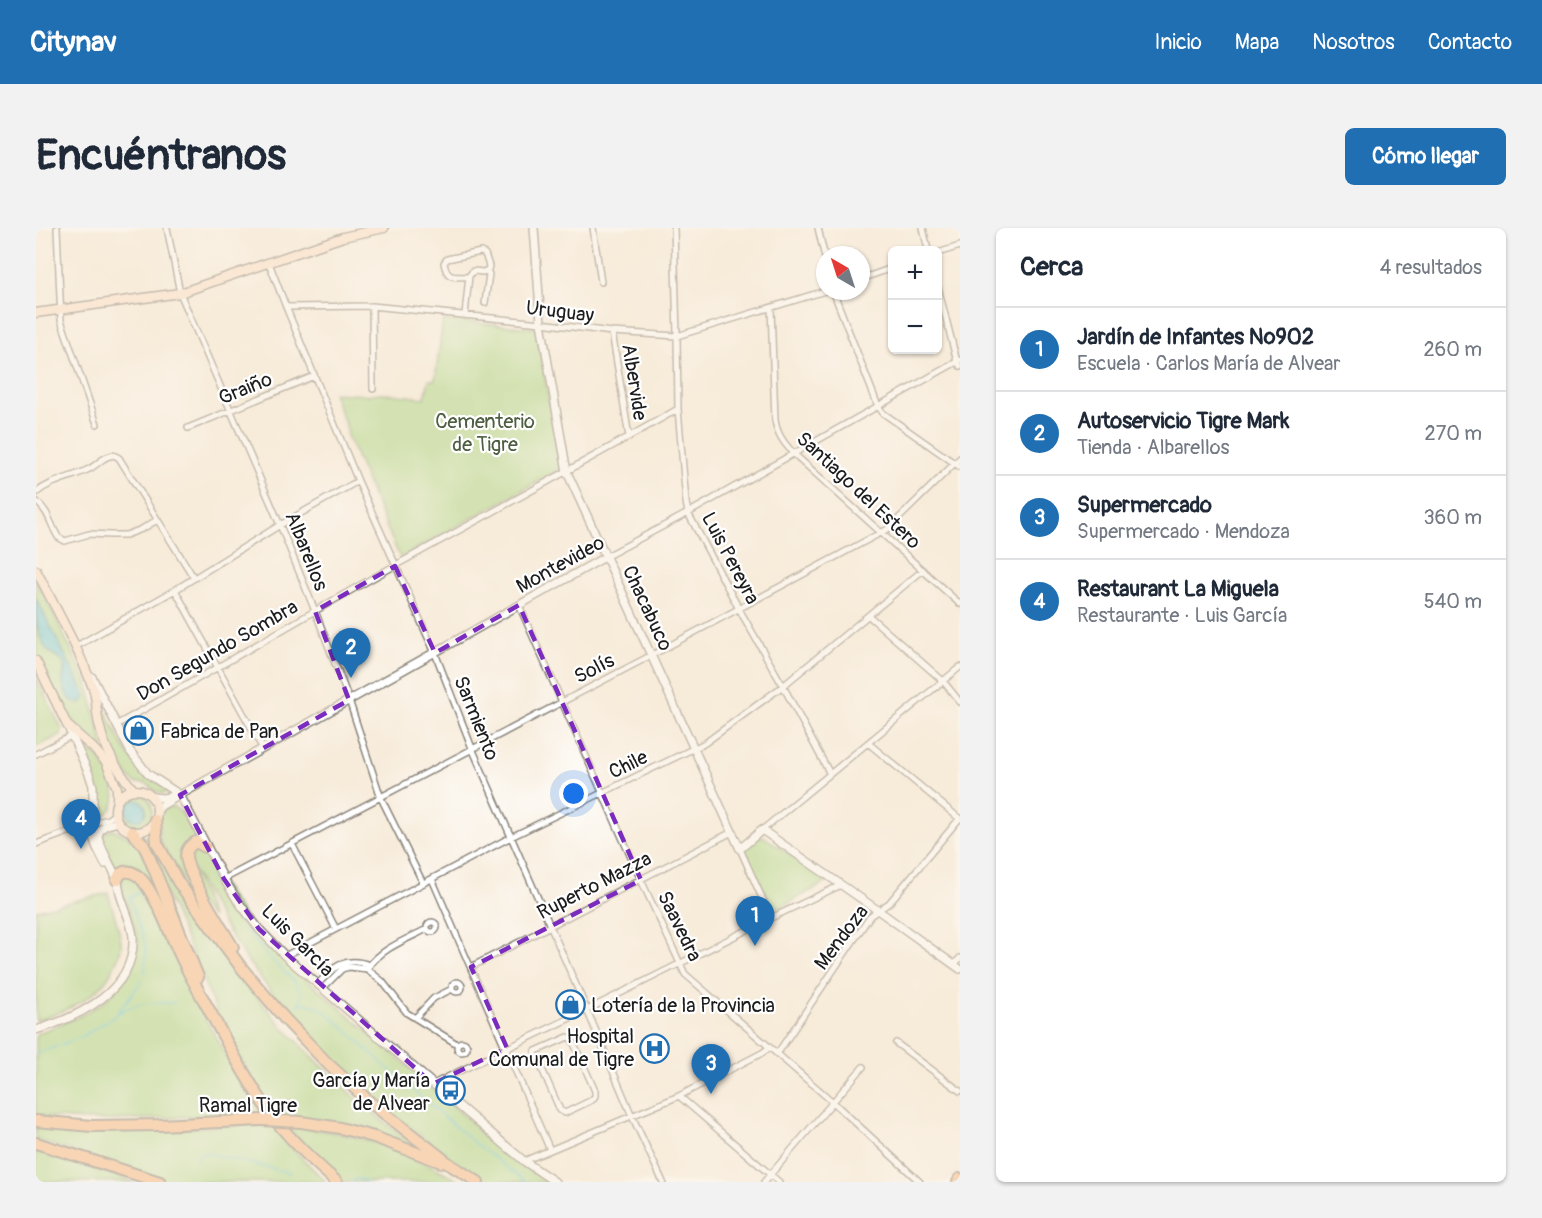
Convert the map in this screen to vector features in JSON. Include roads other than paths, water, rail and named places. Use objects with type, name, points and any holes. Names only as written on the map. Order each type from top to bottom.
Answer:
[{"type":"highway","points":[[156,815],[158,843],[178,882],[240,966],[285,1019],[328,1064],[371,1103],[452,1166],[478,1182]]},
{"type":"highway","points":[[132,832],[143,844],[148,854],[214,1019]]},
{"type":"highway","points":[[205,847],[196,842],[188,848],[186,858],[192,875],[214,916],[263,993]]},
{"type":"highway","points":[[117,880],[120,874],[128,871],[144,883],[248,1081],[288,1134],[337,1182]]},
{"type":"highway","name":"Ramal Tigre","points":[[36,1121],[92,1126],[261,1120],[301,1122],[340,1128],[374,1137],[452,1166]]},
{"type":"highway","points":[[36,1143],[160,1182]]},
{"type":"main road","points":[[36,313],[180,292],[269,263],[342,232],[384,228]]},
{"type":"main road","points":[[36,570],[75,647],[94,691],[103,739],[117,768],[134,789]]},
{"type":"main road","points":[[37,667],[67,725],[106,762],[117,788],[116,818],[127,830],[138,832],[148,828],[156,815],[157,806],[153,797],[144,791],[134,789],[124,793],[117,801]]},
{"type":"street","points":[[57,228],[61,320],[97,424]]},
{"type":"street","name":"Albarellos","points":[[167,228],[180,292],[315,611],[349,700],[381,798],[423,884]]},
{"type":"street","name":"Chacabuco","points":[[534,228],[541,323],[567,472],[771,918]]},
{"type":"street","points":[[593,228],[601,282]]},
{"type":"street","name":"Luis Pereyra","points":[[674,228],[678,409],[688,513],[830,774]]},
{"type":"street","points":[[818,228],[822,246]]},
{"type":"street","points":[[923,228],[927,246]]},
{"type":"street","points":[[942,252],[960,246]]},
{"type":"street","points":[[469,277],[450,276],[445,261],[483,253],[489,266],[486,271]]},
{"type":"street","name":"Sarmiento","points":[[269,263],[358,481],[435,653],[472,748],[663,1182]]},
{"type":"street","points":[[870,276],[888,269]]},
{"type":"street","points":[[465,315],[469,277],[473,271],[486,271]]},
{"type":"street","points":[[485,303],[489,274],[486,271]]},
{"type":"street","name":"Uruguay","points":[[286,307],[372,306],[612,332],[677,336],[816,294]]},
{"type":"street","points":[[837,300],[878,406],[883,412],[958,465]]},
{"type":"street","points":[[942,300],[959,363]]},
{"type":"street","points":[[372,306],[373,389]]},
{"type":"street","name":"Santiago del Estero","points":[[771,308],[775,420],[779,435],[793,453],[960,604]]},
{"type":"street","name":"Albervide","points":[[612,332],[629,437]]},
{"type":"street","name":"Montevideo","points":[[156,815],[167,802],[605,557],[959,363]]},
{"type":"street","name":"Graiño","points":[[188,428],[314,376]]},
{"type":"street","name":"Don Segundo Sombra","points":[[116,725],[395,566],[678,409]]},
{"type":"street","points":[[36,493],[42,487],[74,477],[110,455],[114,455],[119,458],[194,578]]},
{"type":"street","name":"Solís","points":[[224,879],[652,656],[888,529],[958,465],[960,458]]},
{"type":"street","points":[[75,647],[358,481]]},
{"type":"street","points":[[36,501],[49,516],[58,537],[65,541],[89,534],[126,534],[142,530],[157,520]]},
{"type":"street","name":"Chile","points":[[285,956],[512,837],[705,743],[783,686],[923,570]]},
{"type":"street","points":[[175,590],[263,749]]},
{"type":"street","name":"Saavedra","points":[[519,605],[685,974],[834,1103],[920,1182]]},
{"type":"street","points":[[869,616],[943,681],[960,702]]},
{"type":"street","points":[[84,667],[94,680],[130,752],[148,774],[180,795]]},
{"type":"street","points":[[740,849],[960,667]]},
{"type":"street","points":[[67,725],[93,786],[93,836],[96,846],[120,893]]},
{"type":"street","points":[[36,754],[71,736]]},
{"type":"street","points":[[868,743],[960,818]]},
{"type":"street","name":"Montevideo","points":[[153,797],[180,795]]},
{"type":"street","name":"Luis García","points":[[180,795],[205,847],[224,879],[250,917],[285,956],[524,1161],[555,1182]]},
{"type":"street","points":[[167,802],[178,804],[187,811]]},
{"type":"street","points":[[36,844],[93,823],[116,818]]},
{"type":"street","points":[[36,1030],[73,1016],[101,1000],[121,978],[130,956],[133,935],[117,880],[98,837],[103,826],[116,818]]},
{"type":"street","name":"Mendoza","points":[[777,1054],[870,916],[889,903],[960,818]]},
{"type":"street","points":[[93,823],[103,826]]},
{"type":"street","points":[[762,830],[957,967],[960,958]]},
{"type":"street","name":"Ruperto Mazza","points":[[471,967],[732,832]]},
{"type":"street","points":[[292,844],[336,929]]},
{"type":"street","points":[[432,879],[550,1149]]},
{"type":"street","points":[[434,1084],[841,885]]},
{"type":"street","points":[[321,986],[342,969],[369,967],[385,952],[427,929]]},
{"type":"street","points":[[369,967],[401,1007],[457,1044]]},
{"type":"street","points":[[415,1018],[434,998],[452,989]]},
{"type":"street","points":[[550,1028],[553,1044]]},
{"type":"street","points":[[544,1031],[553,1044]]},
{"type":"street","points":[[568,1037],[572,1039],[595,1091],[592,1100],[565,1113],[560,1110],[535,1053],[553,1044],[568,1037]]},
{"type":"street","points":[[896,1043],[960,1092]]},
{"type":"street","points":[[524,1161],[679,1096],[769,1048]]},
{"type":"street","points":[[764,1182],[863,1068]]},
{"type":"street","points":[[679,1096],[779,1182]]},
{"type":"water","points":[[36,598],[86,696],[81,703],[74,701],[66,693],[63,685],[65,667],[63,662],[48,651],[41,639]]},
{"type":"water","points":[[136,800],[143,803],[146,810],[143,817],[136,820],[129,817],[126,810],[129,803]]},
{"type":"waterway","points":[[210,875],[234,915],[265,953],[296,983],[301,993],[301,1000],[298,1004]]},
{"type":"waterway","points":[[140,892],[129,898],[143,936],[146,951],[145,973]]},
{"type":"waterway","points":[[36,1054],[81,1037],[115,1016],[142,981]]},
{"type":"waterway","points":[[118,1013],[139,1005],[175,1003]]},
{"type":"waterway","points":[[297,1005],[305,1003],[320,1008],[332,1017],[477,1145],[526,1182]]},
{"type":"waterway","points":[[197,1160],[200,1154],[207,1153],[291,1173]]},
{"type":"waterway","points":[[351,1182],[357,1178],[367,1182]]},
{"type":"place","name":"Autoservicio Tigre Mark","points":[[351,678]]},
{"type":"place","name":"Fabrica de Pan","points":[[139,731]]},
{"type":"place","name":"Restaurant La Miguela","points":[[81,849]]},
{"type":"place","name":"Jardín de Infantes Nº902","points":[[755,946]]},
{"type":"place","name":"Lotería de la Provincia","points":[[570,1005]]},
{"type":"place","name":"Hospital Comunal de Tigre","points":[[655,1048]]},
{"type":"place","name":"García y María de Alvear","points":[[451,1091]]},
{"type":"place","name":"Supermercado","points":[[711,1094]]},
{"type":"park label","name":"Cementerio de Tigre","points":[[485,432]]}]
